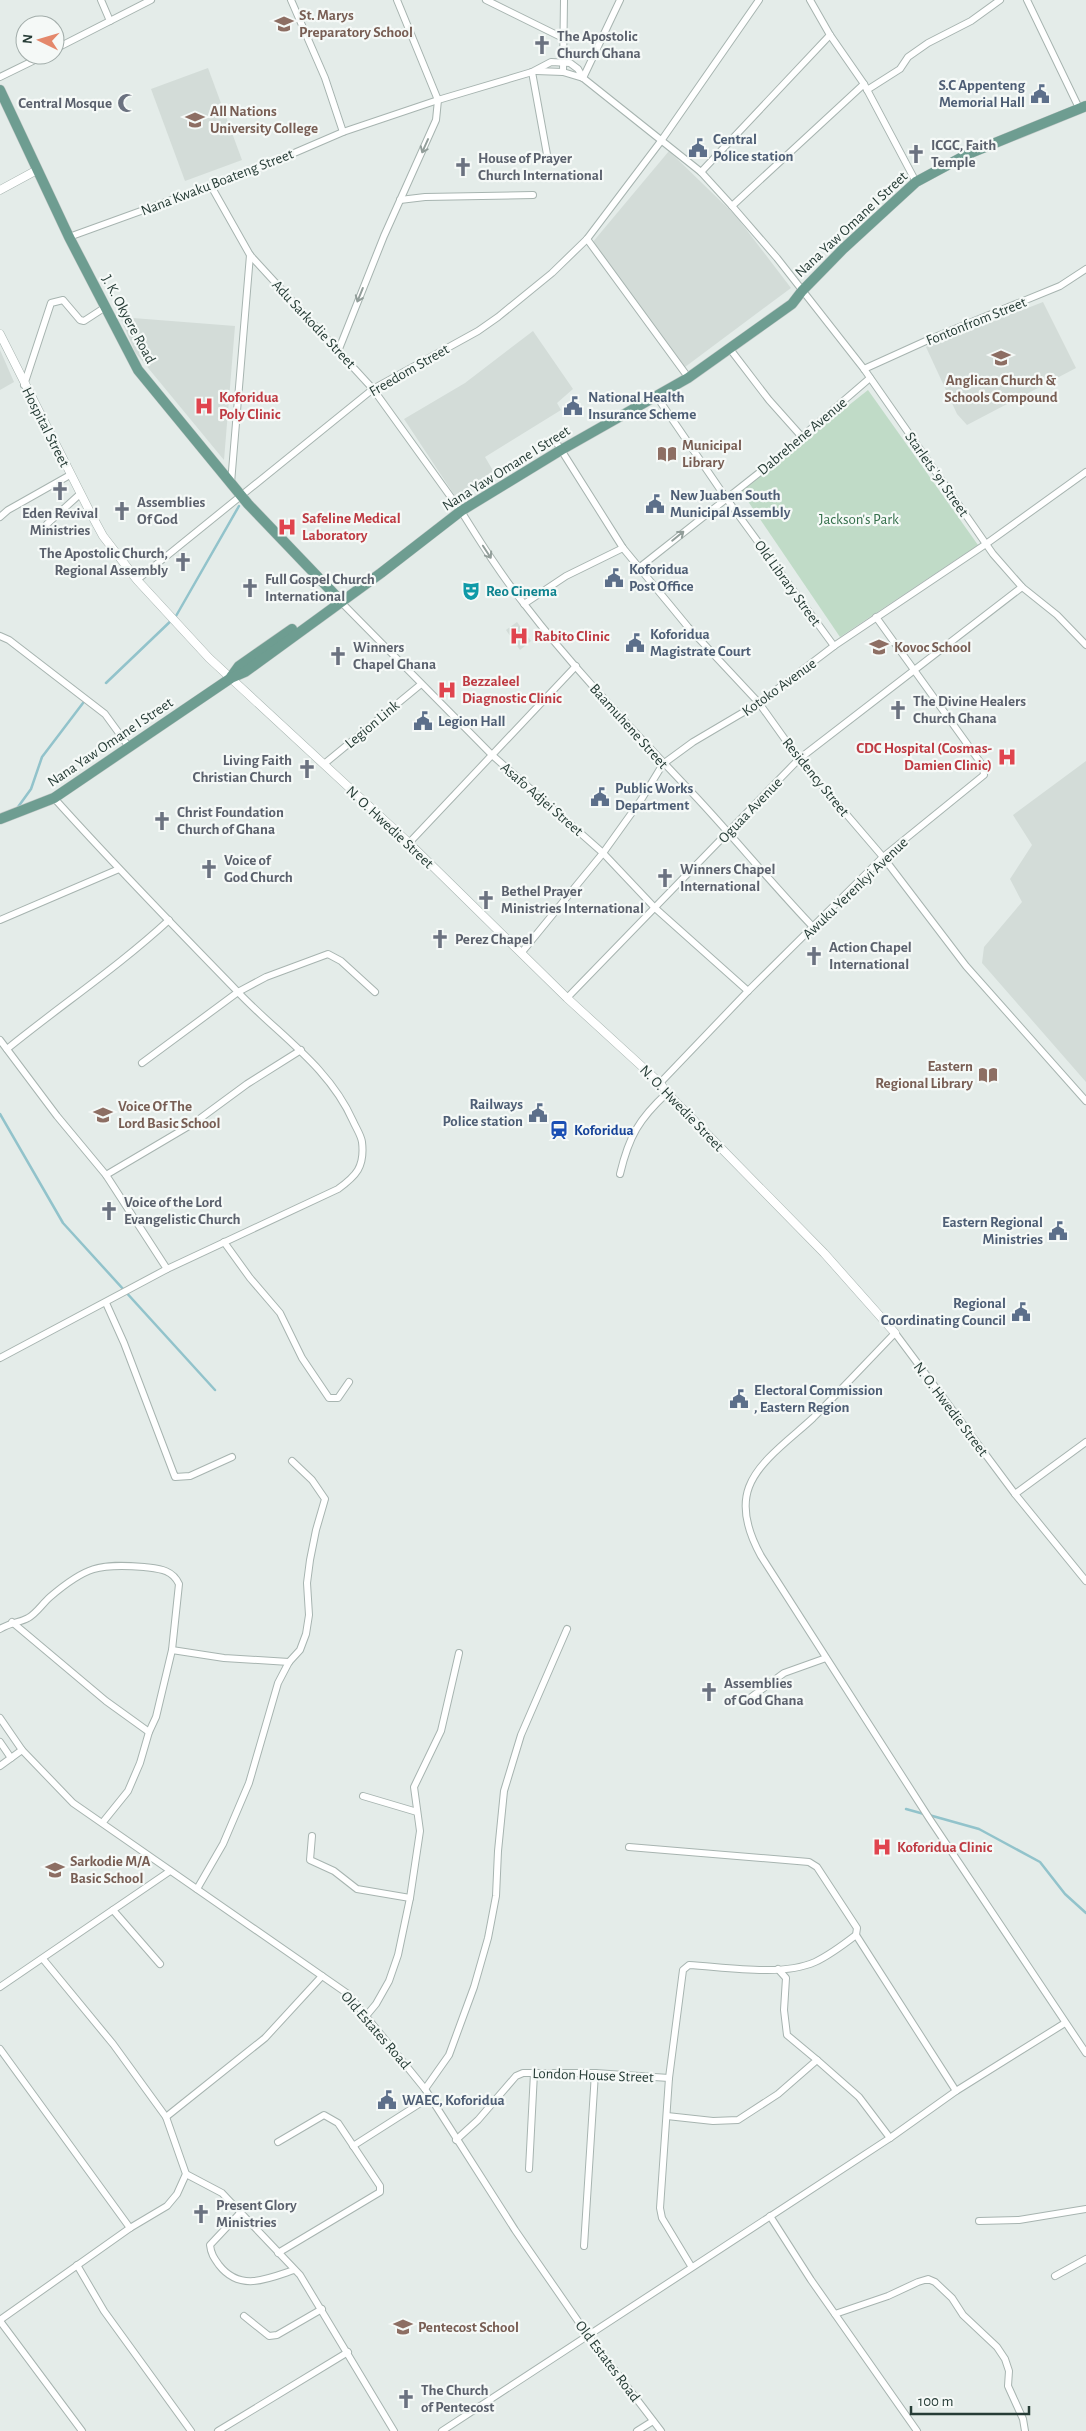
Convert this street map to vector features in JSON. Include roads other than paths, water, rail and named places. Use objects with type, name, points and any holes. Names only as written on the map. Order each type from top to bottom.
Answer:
[{"type":"main road","name":"J. K. Okyere Road","points":[[0,90],[68,237],[138,370],[242,496],[339,600]]},
{"type":"main road","name":"Nana Yaw Omane I Street","points":[[559,447],[657,397],[730,349],[792,304],[802,291],[843,249],[916,182],[968,154],[1083,107]]},
{"type":"main road","name":"Nana Yaw Omane I Street","points":[[0,819],[54,798],[231,678],[239,666],[339,600],[459,509],[559,447],[685,373],[787,299],[802,291]]},
{"type":"street","points":[[101,0],[110,20]]},
{"type":"street","points":[[65,45],[151,0]]},
{"type":"street","points":[[291,0],[325,78],[343,132]]},
{"type":"street","points":[[338,349],[400,200],[434,126],[438,100],[397,0]]},
{"type":"street","points":[[486,0],[562,38]]},
{"type":"street","points":[[563,72],[565,61],[562,38],[564,0]]},
{"type":"street","points":[[584,78],[620,0]]},
{"type":"street","name":"Freedom Street","points":[[137,580],[373,388],[498,317],[552,273],[587,239],[662,141],[759,0]]},
{"type":"street","points":[[810,0],[830,35],[865,87],[916,182]]},
{"type":"street","points":[[732,206],[865,87],[900,68],[908,57],[928,43],[971,21],[1000,0]]},
{"type":"street","points":[[1027,0],[1083,107]]},
{"type":"street","points":[[701,172],[830,35]]},
{"type":"street","points":[[565,61],[574,65],[584,78],[701,172],[732,206],[802,291]]},
{"type":"street","name":"Nana Kwaku Boateng Street","points":[[68,237],[211,186],[343,132],[438,100],[534,71],[551,62],[565,61]]},
{"type":"street","points":[[0,78],[25,65]]},
{"type":"street","points":[[548,160],[534,71],[563,72],[584,78]]},
{"type":"street","points":[[0,190],[37,170]]},
{"type":"street","name":"Adu Sarkodie Street","points":[[211,186],[250,256],[373,388],[459,509]]},
{"type":"street","points":[[400,200],[425,197],[533,195]]},
{"type":"street","points":[[587,239],[685,373]]},
{"type":"street","points":[[231,483],[250,256]]},
{"type":"street","name":"Fontonfrom Street","points":[[864,369],[928,340],[1060,286],[1086,269]]},
{"type":"street","name":"Starlets '91 Street","points":[[802,291],[864,369],[986,544],[1022,587],[1057,615],[1086,645]]},
{"type":"street","points":[[24,385],[51,303],[58,299],[63,300],[80,320],[84,321],[104,308]]},
{"type":"street","name":"Hospital Street","points":[[0,334],[24,385],[103,536],[137,580],[172,619],[208,658],[231,678]]},
{"type":"street","points":[[730,349],[769,400],[802,437]]},
{"type":"street","name":"Dabrehene Avenue","points":[[640,567],[769,465],[870,378]]},
{"type":"street","name":"Old Library Street","points":[[657,397],[726,498],[834,646]]},
{"type":"street","name":"Residency Street","points":[[559,447],[622,548],[688,626],[759,703],[799,758],[883,857],[966,966],[1086,1101]]},
{"type":"street","name":"Kotoko Avenue","points":[[522,952],[603,853],[663,764],[694,742],[759,703],[834,646],[986,544],[1086,472]]},
{"type":"street","points":[[0,517],[8,510],[70,475]]},
{"type":"street","points":[[47,524],[80,494]]},
{"type":"street","name":"Baamuhene Street","points":[[459,509],[524,604],[576,666],[770,882],[813,927]]},
{"type":"street","points":[[524,604],[566,576],[622,548]]},
{"type":"street","name":"Oguaa Avenue","points":[[566,998],[799,758],[1022,587]]},
{"type":"street","name":"Asafo Adjei Street","points":[[339,600],[492,756],[603,853],[655,908],[748,991]]},
{"type":"street","name":"Awuku Yerenkyi Avenue","points":[[660,1083],[748,991],[883,857],[984,776],[983,766],[876,617]]},
{"type":"street","points":[[0,636],[15,645],[105,714],[129,746]]},
{"type":"street","points":[[409,843],[576,666]]},
{"type":"street","name":"N. O. Hwedie Street","points":[[231,678],[409,843],[522,952],[566,998],[660,1083],[667,1093],[824,1253],[895,1333],[1015,1494],[1086,1581]]},
{"type":"street","name":"Legion Link","points":[[324,764],[420,684]]},
{"type":"street","points":[[0,1358],[167,1269],[338,1189],[357,1174],[361,1159],[362,1141],[344,1102],[319,1068],[238,992],[119,869],[54,798]]},
{"type":"street","points":[[0,920],[119,869]]},
{"type":"street","points":[[6,1049],[72,996],[126,958],[169,920]]},
{"type":"street","points":[[142,1063],[238,992],[266,977],[328,954],[341,961],[375,992]]},
{"type":"street","points":[[0,1040],[57,1116],[106,1175],[167,1269]]},
{"type":"street","points":[[106,1175],[194,1123],[247,1084],[301,1050]]},
{"type":"street","points":[[620,1174],[631,1138],[646,1112],[667,1093]]},
{"type":"street","points":[[224,1242],[250,1278],[280,1313],[302,1358],[323,1393],[328,1398],[338,1398],[349,1382]]},
{"type":"street","points":[[106,1303],[124,1343],[175,1477],[190,1476],[232,1456]]},
{"type":"street","points":[[895,1333],[813,1418],[771,1456],[749,1487],[747,1504],[750,1536],[929,1818],[1086,2053]]},
{"type":"street","points":[[1015,1494],[1086,1442]]},
{"type":"street","points":[[197,1889],[223,1844],[249,1783],[278,1684],[290,1662],[300,1650],[306,1634],[310,1615],[307,1583],[310,1560],[325,1499],[312,1480],[292,1461]]},
{"type":"street","points":[[0,1629],[12,1622],[29,1618],[67,1582],[91,1568],[109,1564],[164,1570],[172,1573],[179,1584],[172,1650],[156,1717],[128,1791],[103,1822]]},
{"type":"street","points":[[12,1622],[106,1701],[149,1732]]},
{"type":"street","points":[[425,2089],[449,2055],[474,1987],[488,1938],[496,1896],[504,1791],[521,1735],[567,1629]]},
{"type":"street","points":[[172,1650],[224,1658],[290,1662]]},
{"type":"street","points":[[366,2016],[376,2004],[389,1981],[398,1955],[410,1898],[420,1831],[414,1787],[440,1731],[459,1652]]},
{"type":"street","points":[[746,1701],[784,1674],[826,1658]]},
{"type":"street","name":"Old Estates Road","points":[[0,1718],[22,1750],[73,1803],[103,1822],[170,1871],[348,1994],[425,2089],[456,2140],[587,2334],[661,2431]]},
{"type":"street","points":[[0,1742],[11,1758]]},
{"type":"street","points":[[0,1766],[22,1750]]},
{"type":"street","points":[[363,1796],[417,1812]]},
{"type":"street","points":[[312,1836],[310,1860],[334,1871],[348,1885],[356,1889],[410,1898]]},
{"type":"street","points":[[629,1847],[809,1862],[817,1867],[857,1928],[856,1935],[956,2091]]},
{"type":"street","points":[[0,1986],[43,1959],[170,1871]]},
{"type":"street","points":[[113,1910],[160,1964]]},
{"type":"street","points":[[691,2266],[661,2214],[669,2078],[683,1970],[689,1965],[778,1969],[813,1963],[856,1935]]},
{"type":"street","points":[[43,1959],[113,2044],[166,2117],[186,2174],[222,2193],[300,2275],[322,2308],[394,2431]]},
{"type":"street","points":[[778,1969],[786,1978],[784,2010],[788,2035],[860,2097],[890,2138]]},
{"type":"street","points":[[166,2117],[265,2038],[322,1976]]},
{"type":"street","points":[[442,2431],[587,2334],[890,2138],[956,2091],[1065,2024]]},
{"type":"street","points":[[0,2049],[130,2228]]},
{"type":"street","points":[[667,2116],[713,2121],[738,2120],[778,2094],[817,2060]]},
{"type":"street","points":[[584,2246],[595,2072]]},
{"type":"street","name":"London House Street","points":[[456,2140],[516,2076],[523,2073],[595,2072],[669,2078]]},
{"type":"street","points":[[529,2169],[534,2073]]},
{"type":"street","points":[[353,2146],[430,2097]]},
{"type":"street","points":[[278,2142],[324,2115],[338,2123],[380,2186],[380,2192],[278,2253]]},
{"type":"street","points":[[82,2431],[0,2320],[130,2228],[167,2206],[177,2194],[186,2174]]},
{"type":"street","points":[[979,2221],[1019,2220],[1086,2209]]},
{"type":"street","points":[[241,2212],[210,2245],[211,2254],[228,2276],[242,2281],[262,2281],[294,2270]]},
{"type":"street","points":[[770,2216],[835,2314],[917,2431]]},
{"type":"street","points":[[1055,2276],[1086,2259]]},
{"type":"street","points":[[77,2265],[104,2311],[191,2431]]},
{"type":"street","points":[[835,2314],[888,2296],[918,2282],[928,2279],[935,2282],[952,2298],[963,2315],[997,2347],[1006,2359],[1009,2371],[1008,2386],[1023,2419],[1025,2431]]},
{"type":"street","points":[[244,2316],[269,2336],[277,2335],[322,2308]]},
{"type":"street","points":[[218,2431],[348,2352]]},
{"type":"street","points":[[637,2431],[653,2421]]},
{"type":"waterway","points":[[106,683],[176,616],[239,506]]},
{"type":"waterway","points":[[18,807],[31,789],[42,757],[83,703]]},
{"type":"waterway","points":[[0,1114],[63,1223],[215,1390]]},
{"type":"waterway","points":[[906,1809],[924,1814]]},
{"type":"waterway","points":[[929,1815],[979,1829],[1040,1862],[1065,1894],[1086,1913]]},
{"type":"place","name":"St. Marys Preparatory School","points":[[284,24]]},
{"type":"place","name":"The Apostolic Church Ghana","points":[[542,45]]},
{"type":"place","name":"S.C Appenteng Memorial Hall","points":[[1040,94]]},
{"type":"place","name":"Central Mosque","points":[[127,103]]},
{"type":"place","name":"All Nations University College","points":[[195,120]]},
{"type":"place","name":"Central Police station","points":[[698,148]]},
{"type":"place","name":"ICGC, Faith Temple","points":[[916,154]]},
{"type":"place","name":"House of Prayer Church International","points":[[463,167]]},
{"type":"place","name":"Anglican Church & Schools Compound","points":[[1001,358]]},
{"type":"place","name":"Koforidua Poly Clinic","points":[[204,406]]},
{"type":"place","name":"National Health Insurance Scheme","points":[[573,406]]},
{"type":"place","name":"Municipal Library","points":[[667,454]]},
{"type":"place","name":"Eden Revival Ministries","points":[[60,491]]},
{"type":"place","name":"New Juaben South Municipal Assembly","points":[[655,504]]},
{"type":"place","name":"Assemblies Of God","points":[[122,511]]},
{"type":"place","name":"Safeline Medical Laboratory","points":[[287,527]]},
{"type":"place","name":"The Apostolic Church, Regional Assembly","points":[[183,562]]},
{"type":"place","name":"Koforidua Post Office","points":[[614,578]]},
{"type":"place","name":"Full Gospel Church International","points":[[250,588]]},
{"type":"place","name":"Reo Cinema","points":[[471,591]]},
{"type":"place","name":"Rabito Clinic","points":[[519,636]]},
{"type":"place","name":"Koforidua Magistrate Court","points":[[635,643]]},
{"type":"place","name":"Kovoc School","points":[[879,647]]},
{"type":"place","name":"Winners Chapel Ghana","points":[[338,656]]},
{"type":"place","name":"Bezzaleel Diagnostic Clinic","points":[[447,690]]},
{"type":"place","name":"The Divine Healers Church Ghana","points":[[898,710]]},
{"type":"place","name":"Legion Hall","points":[[423,721]]},
{"type":"place","name":"CDC Hospital (Cosmas- Damien Clinic)","points":[[1007,757]]},
{"type":"place","name":"Living Faith Christian Church","points":[[307,769]]},
{"type":"place","name":"Public Works Department","points":[[600,797]]},
{"type":"place","name":"Christ Foundation Church of Ghana","points":[[162,821]]},
{"type":"place","name":"Voice of God Church","points":[[209,869]]},
{"type":"place","name":"Winners Chapel International","points":[[665,878]]},
{"type":"place","name":"Bethel Prayer Ministries International","points":[[486,900]]},
{"type":"place","name":"Perez Chapel","points":[[440,939]]},
{"type":"place","name":"Action Chapel International","points":[[814,956]]},
{"type":"place","name":"Eastern Regional Library","points":[[988,1075]]},
{"type":"place","name":"Railways Police station","points":[[538,1113]]},
{"type":"place","name":"Voice Of The Lord Basic School","points":[[103,1115]]},
{"type":"place","name":"Koforidua","points":[[559,1130]]},
{"type":"place","name":"Voice of the Lord Evangelistic Church","points":[[109,1211]]},
{"type":"place","name":"Eastern Regional Ministries","points":[[1058,1231]]},
{"type":"place","name":"Regional Coordinating Council","points":[[1021,1312]]},
{"type":"place","name":"Electoral Commission , Eastern Region","points":[[739,1399]]},
{"type":"place","name":"Assemblies of God Ghana","points":[[709,1692]]},
{"type":"place","name":"Koforidua Clinic","points":[[882,1847]]},
{"type":"place","name":"Sarkodie M/A Basic School","points":[[55,1870]]},
{"type":"place","name":"WAEC, Koforidua","points":[[387,2100]]},
{"type":"place","name":"Present Glory Ministries","points":[[201,2214]]},
{"type":"place","name":"Pentecost School","points":[[403,2327]]},
{"type":"place","name":"The Church of Pentecost","points":[[406,2399]]},
{"type":"park label","name":"Jackson's Park","points":[[859,519]]}]
